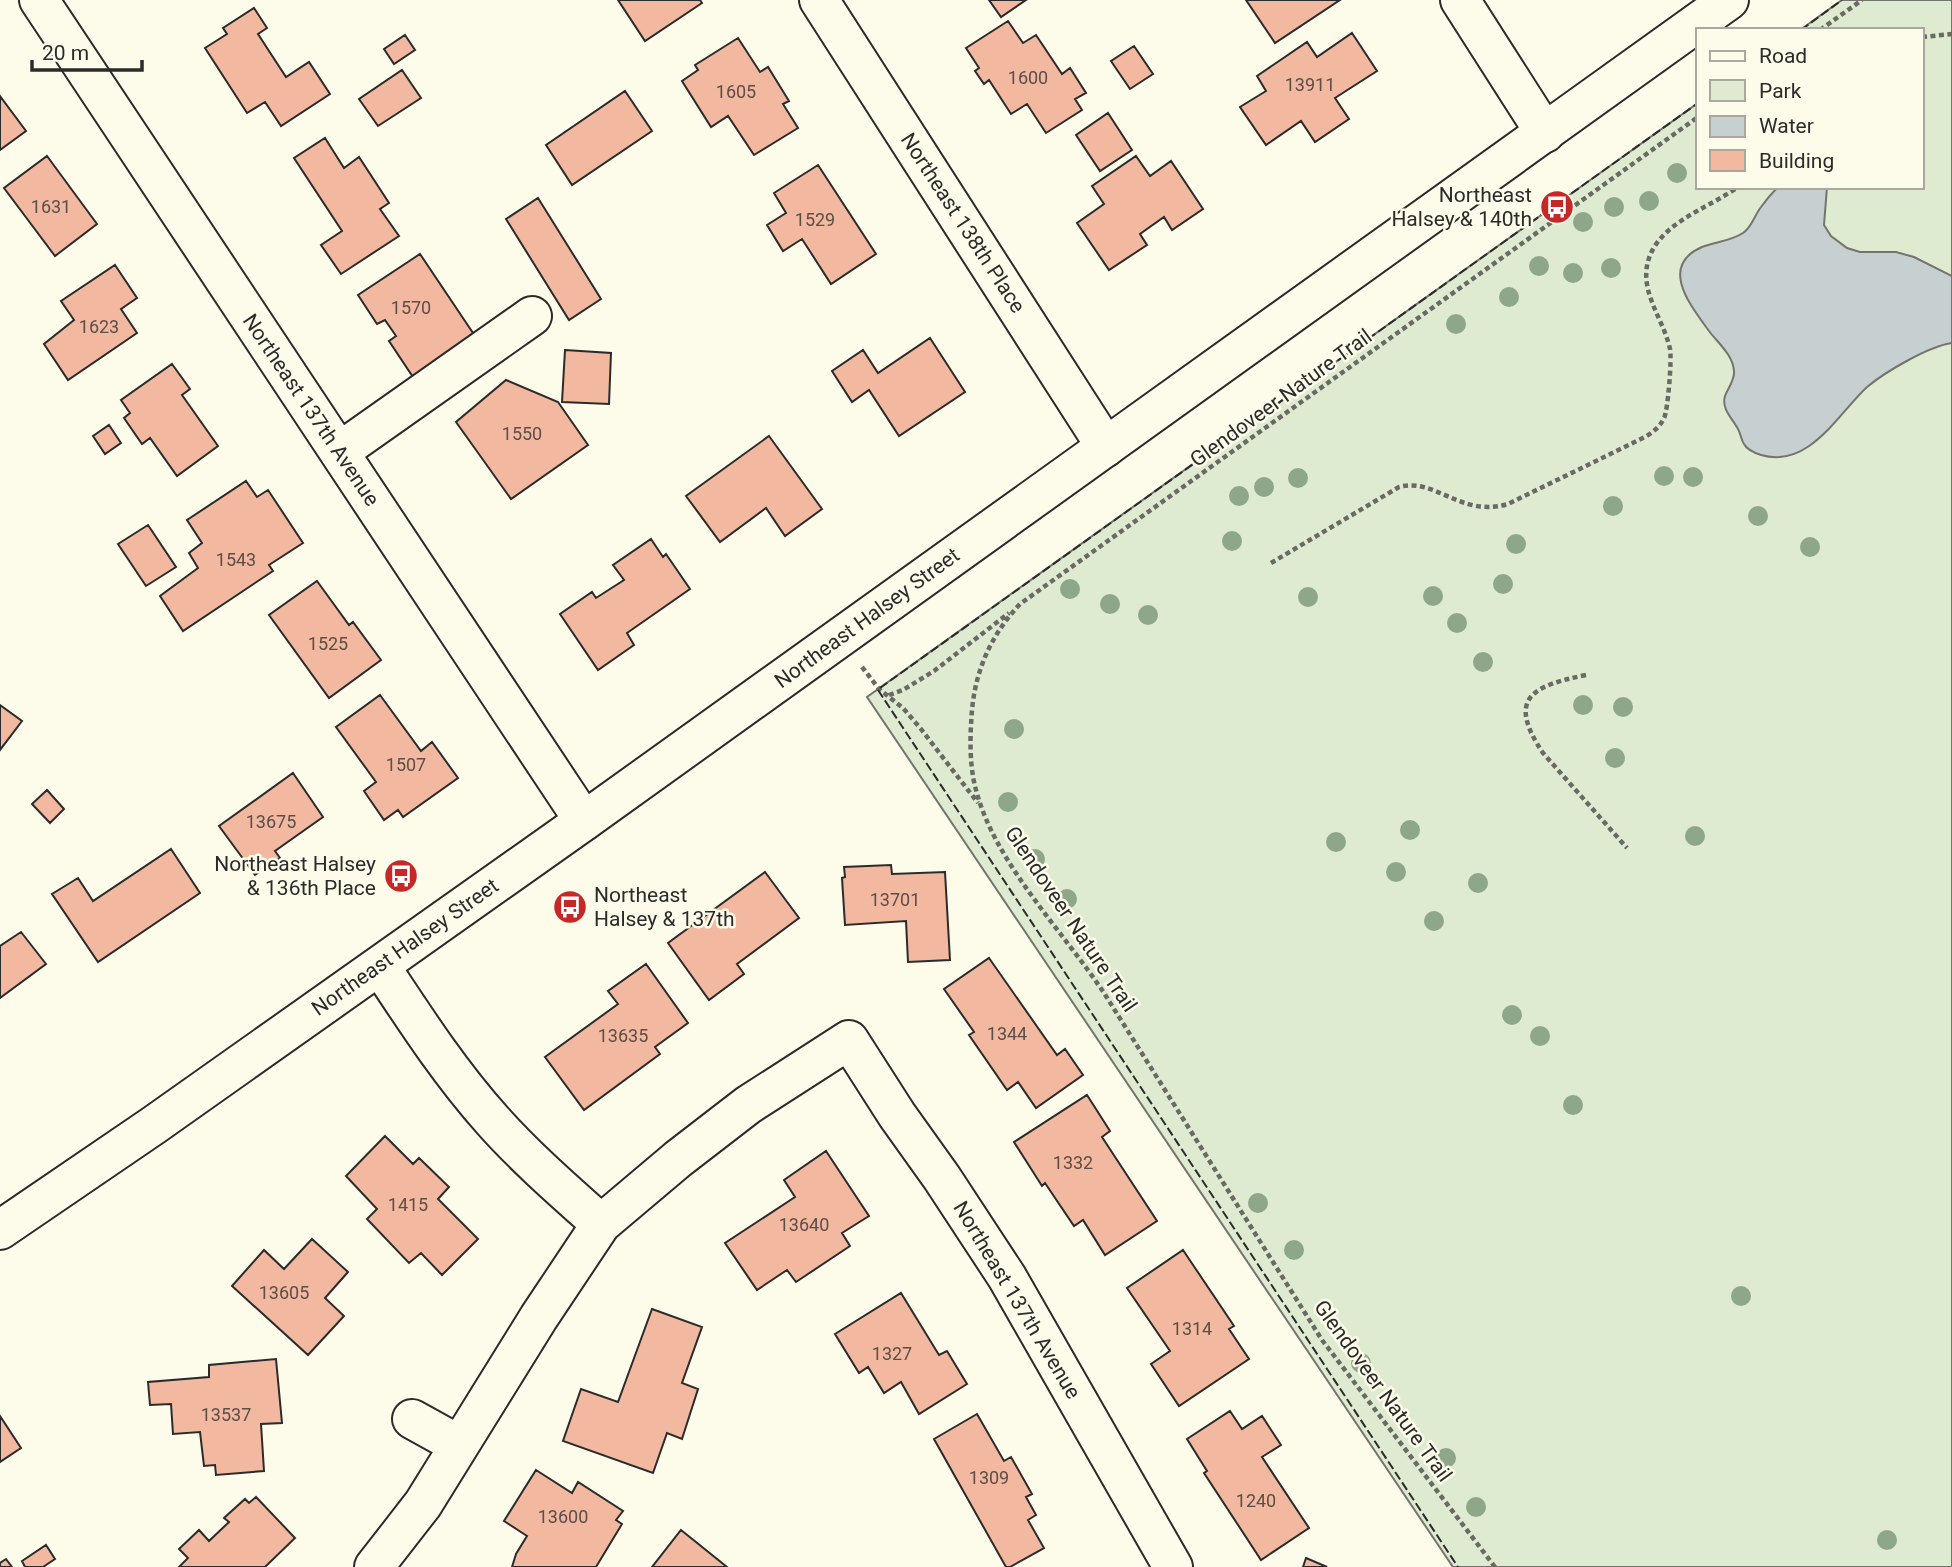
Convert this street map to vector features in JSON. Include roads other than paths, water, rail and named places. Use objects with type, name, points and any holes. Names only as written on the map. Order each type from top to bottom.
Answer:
[{"type":"street","name":"Northeast 137th Avenue","points":[[39,0],[583,821]]},
{"type":"street","name":"Northeast 138th Place","points":[[819,0],[1106,447]]},
{"type":"street","points":[[1460,0],[1545,133]]},
{"type":"street","name":"Northeast Halsey Street","points":[[0,1230],[380,966],[1729,0]]},
{"type":"street","points":[[339,452],[532,316]]},
{"type":"street","points":[[377,1566],[423,1504],[539,1317],[601,1224],[493,1122],[448,1067],[380,966]]},
{"type":"street","name":"Northeast 137th Avenue","points":[[601,1224],[748,1105],[849,1040],[1007,1277],[1173,1567]]},
{"type":"street","points":[[412,1419],[459,1445]]},
{"type":"water","points":[[1776,189],[1827,189],[1824,225],[1831,236],[1847,248],[1860,252],[1896,252],[1914,257],[1952,276],[1952,343],[1920,354],[1885,374],[1867,387],[1808,447],[1794,454],[1778,457],[1756,453],[1743,442],[1724,401],[1733,378],[1733,365],[1728,354],[1694,310],[1682,287],[1680,275],[1682,265],[1689,255],[1702,247],[1733,238],[1746,231]]},
{"type":"place","name":"Northeast Halsey & 140th","points":[[1557,207]]},
{"type":"place","name":"Northeast Halsey & 136th Place","points":[[401,876]]},
{"type":"place","name":"Northeast Halsey & 137th","points":[[570,907]]}]
